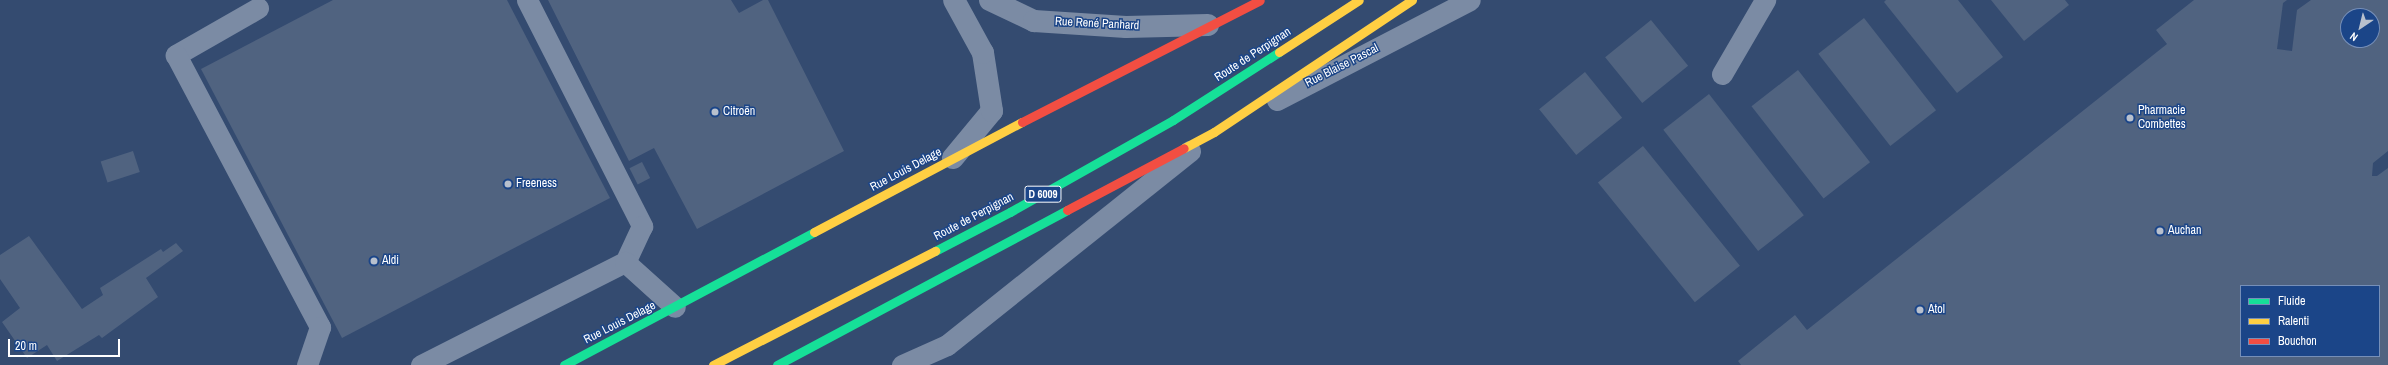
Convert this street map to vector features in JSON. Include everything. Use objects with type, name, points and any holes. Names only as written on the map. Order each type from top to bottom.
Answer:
[{"type":"main road","name":"Rue Louis Delage","points":[[564,365],[953,158],[1208,25],[1260,0]]},
{"type":"main road","name":"Route de Perpignan","points":[[713,365],[1010,212],[1173,120],[1359,0]]},
{"type":"main road","name":"D 6009","points":[[777,365],[1214,132],[1412,0]]},
{"type":"street","points":[[953,158],[992,110],[983,53],[954,0]]},
{"type":"street","name":"Rue René Panhard","points":[[990,0],[1034,21],[1126,27],[1208,25]]},
{"type":"lane","points":[[421,365],[625,262],[642,226],[527,0]]},
{"type":"lane","name":"Rue Blaise Pascal","points":[[902,365],[947,345],[1214,132],[1470,0]]},
{"type":"lane","points":[[1722,74],[1765,0]]},
{"type":"lane","points":[[258,8],[176,55],[320,327],[307,365]]},
{"type":"lane","points":[[625,262],[675,307]]},
{"type":"building","points":[[333,0],[507,0],[610,198],[342,338],[201,69]]},
{"type":"building","name":"Citroën","points":[[548,0],[731,0],[739,13],[763,0],[768,0],[844,151],[697,229],[654,148],[629,161]]},
{"type":"building","points":[[1886,0],[1958,0],[2003,57],[1957,93],[1884,2]]},
{"type":"building","points":[[1991,0],[2065,0],[2069,5],[2024,41]]},
{"type":"building","name":"Auchan","points":[[2194,0],[2287,0],[2283,3],[2277,49],[2292,51],[2297,10],[2311,0],[2388,0],[2388,151],[2373,163],[2372,176],[2377,176],[2388,168],[2388,365],[1741,365],[1738,361],[1795,315],[1807,330],[2167,44],[2156,30]]},
{"type":"building","points":[[1864,18],[1936,110],[1890,146],[1818,54]]},
{"type":"building","points":[[1651,20],[1688,66],[1642,103],[1605,57]]},
{"type":"building","points":[[1798,70],[1870,162],[1824,199],[1752,106]]},
{"type":"building","points":[[1585,72],[1622,118],[1576,155],[1539,109]]},
{"type":"building","points":[[1709,94],[1804,215],[1758,251],[1663,130]]},
{"type":"building","points":[[1643,146],[1740,266],[1695,302],[1598,183]]},
{"type":"building","points":[[133,151],[140,172],[107,182],[101,162]]},
{"type":"building","points":[[642,162],[650,178],[638,184],[630,168]]},
{"type":"building","points":[[29,236],[82,309],[103,295],[100,288],[161,249],[163,252],[176,243],[183,251],[146,278],[158,297],[102,338],[99,335],[57,361],[47,345],[27,358],[2,322],[20,308],[0,279],[0,255]]},
{"type":"traffic: fast","points":[[935,251],[1010,212],[1173,120],[1279,52]]},
{"type":"traffic: fast","points":[[777,365],[1067,210]]},
{"type":"traffic: fast","points":[[564,365],[814,232]]},
{"type":"traffic: slow","points":[[1279,52],[1359,0]]},
{"type":"traffic: slow","points":[[1184,148],[1214,132],[1412,0]]},
{"type":"traffic: slow","points":[[814,232],[1022,122]]},
{"type":"traffic: slow","points":[[713,365],[935,251]]},
{"type":"traffic: jam","points":[[1022,122],[1260,0]]},
{"type":"traffic: jam","points":[[1067,210],[1184,148]]},
{"type":"place","name":"Citroën","points":[[715,112]]},
{"type":"place","name":"Pharmacie Combettes","points":[[2130,118]]},
{"type":"place","name":"Freeness","points":[[508,184]]},
{"type":"place","name":"Auchan","points":[[2160,231]]},
{"type":"place","name":"Aldi","points":[[374,261]]},
{"type":"place","name":"Atol","points":[[1920,310]]}]
